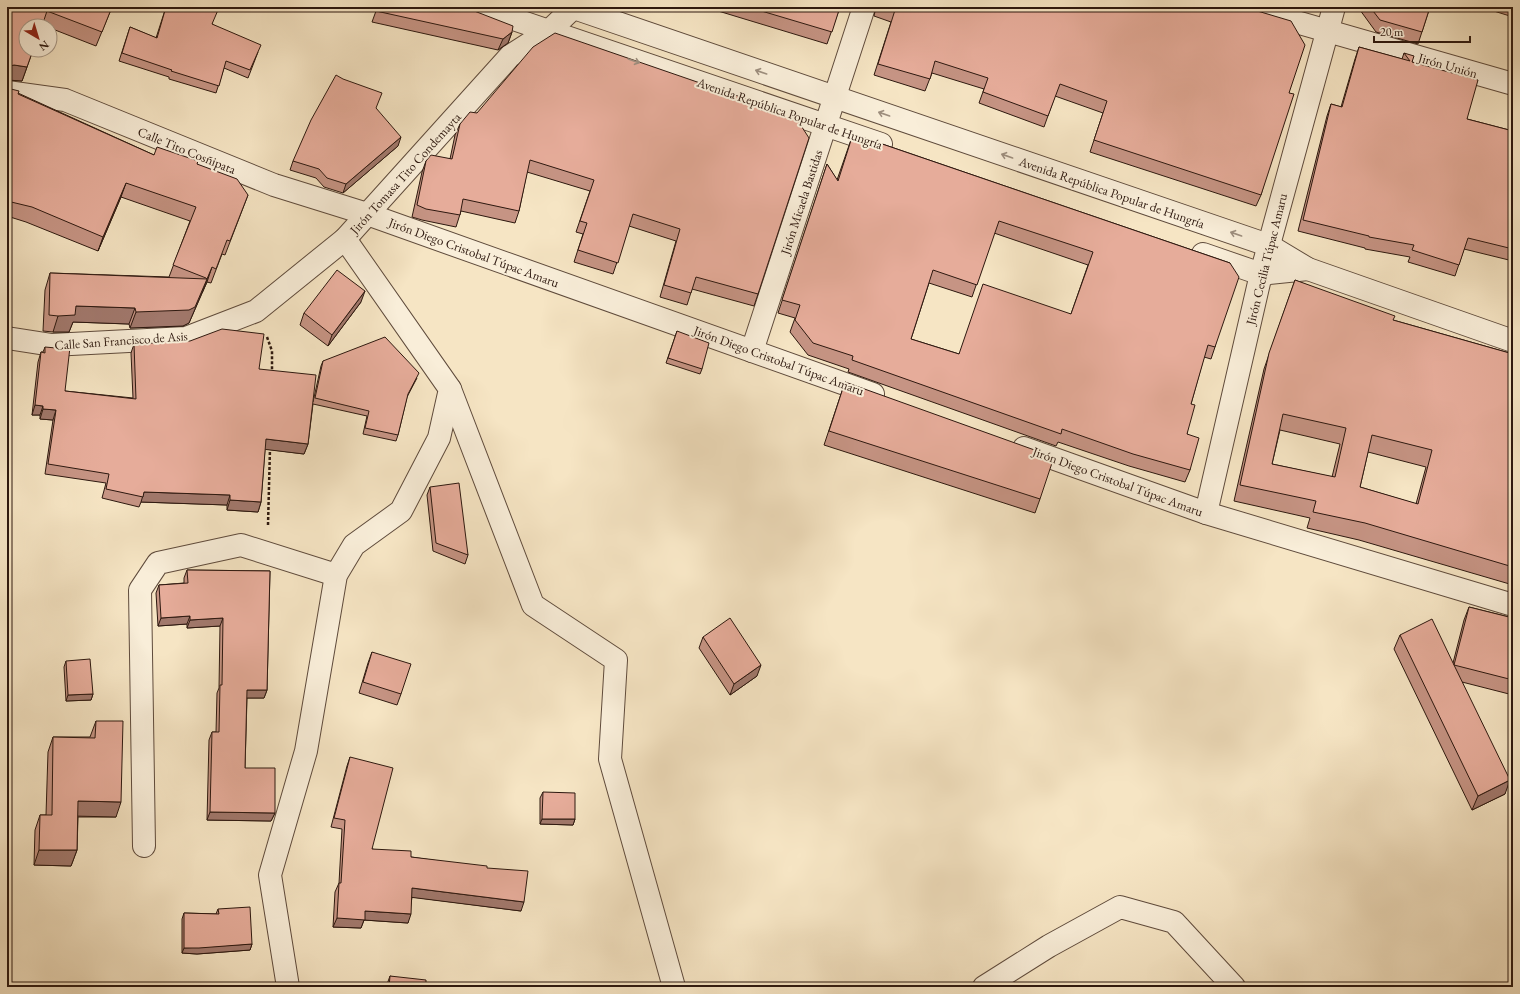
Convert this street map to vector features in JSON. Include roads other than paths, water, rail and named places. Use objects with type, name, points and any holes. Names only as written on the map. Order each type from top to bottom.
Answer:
[{"type":"street","name":"Avenida República Popular de Hungría","points":[[478,7],[901,151]]},
{"type":"street","name":"Avenida República Popular de Hungría","points":[[573,7],[1268,245],[1308,269],[1513,341]]},
{"type":"street","name":"Jirón Tomasa Tito Condemayta","points":[[256,311],[344,239],[510,56],[549,32],[573,7]]},
{"type":"street","name":"Jirón Micaela Bastidas","points":[[752,351],[864,7]]},
{"type":"street","name":"Jirón Unión","points":[[1244,7],[1513,84]]},
{"type":"street","name":"Jirón Cecilia Túpac Amaru","points":[[1206,513],[1268,245],[1334,7]]},
{"type":"street","name":"Calle Tito Cosñipata","points":[[7,92],[65,100],[274,185],[367,214]]},
{"type":"street","name":"Jirón Diego Cristobal Túpac Amaru","points":[[367,214],[893,401]]},
{"type":"street","points":[[344,239],[450,389],[533,605],[616,660],[610,759],[674,987]]},
{"type":"street","name":"Avenida República Popular de Hungría","points":[[1186,248],[1261,274],[1308,269]]},
{"type":"street","name":"Calle San Francisco de Asis","points":[[7,338],[52,345],[186,338],[256,311]]},
{"type":"street","points":[[288,987],[270,875],[306,751],[336,574],[354,545],[401,511],[439,438],[450,389]]},
{"type":"street","name":"Jirón Diego Cristobal Túpac Amaru","points":[[1005,441],[1206,513],[1513,605]]},
{"type":"street","points":[[144,846],[140,590],[158,563],[241,545],[336,574]]},
{"type":"street","points":[[984,987],[1050,946],[1120,906],[1174,922],[1234,987]]}]
